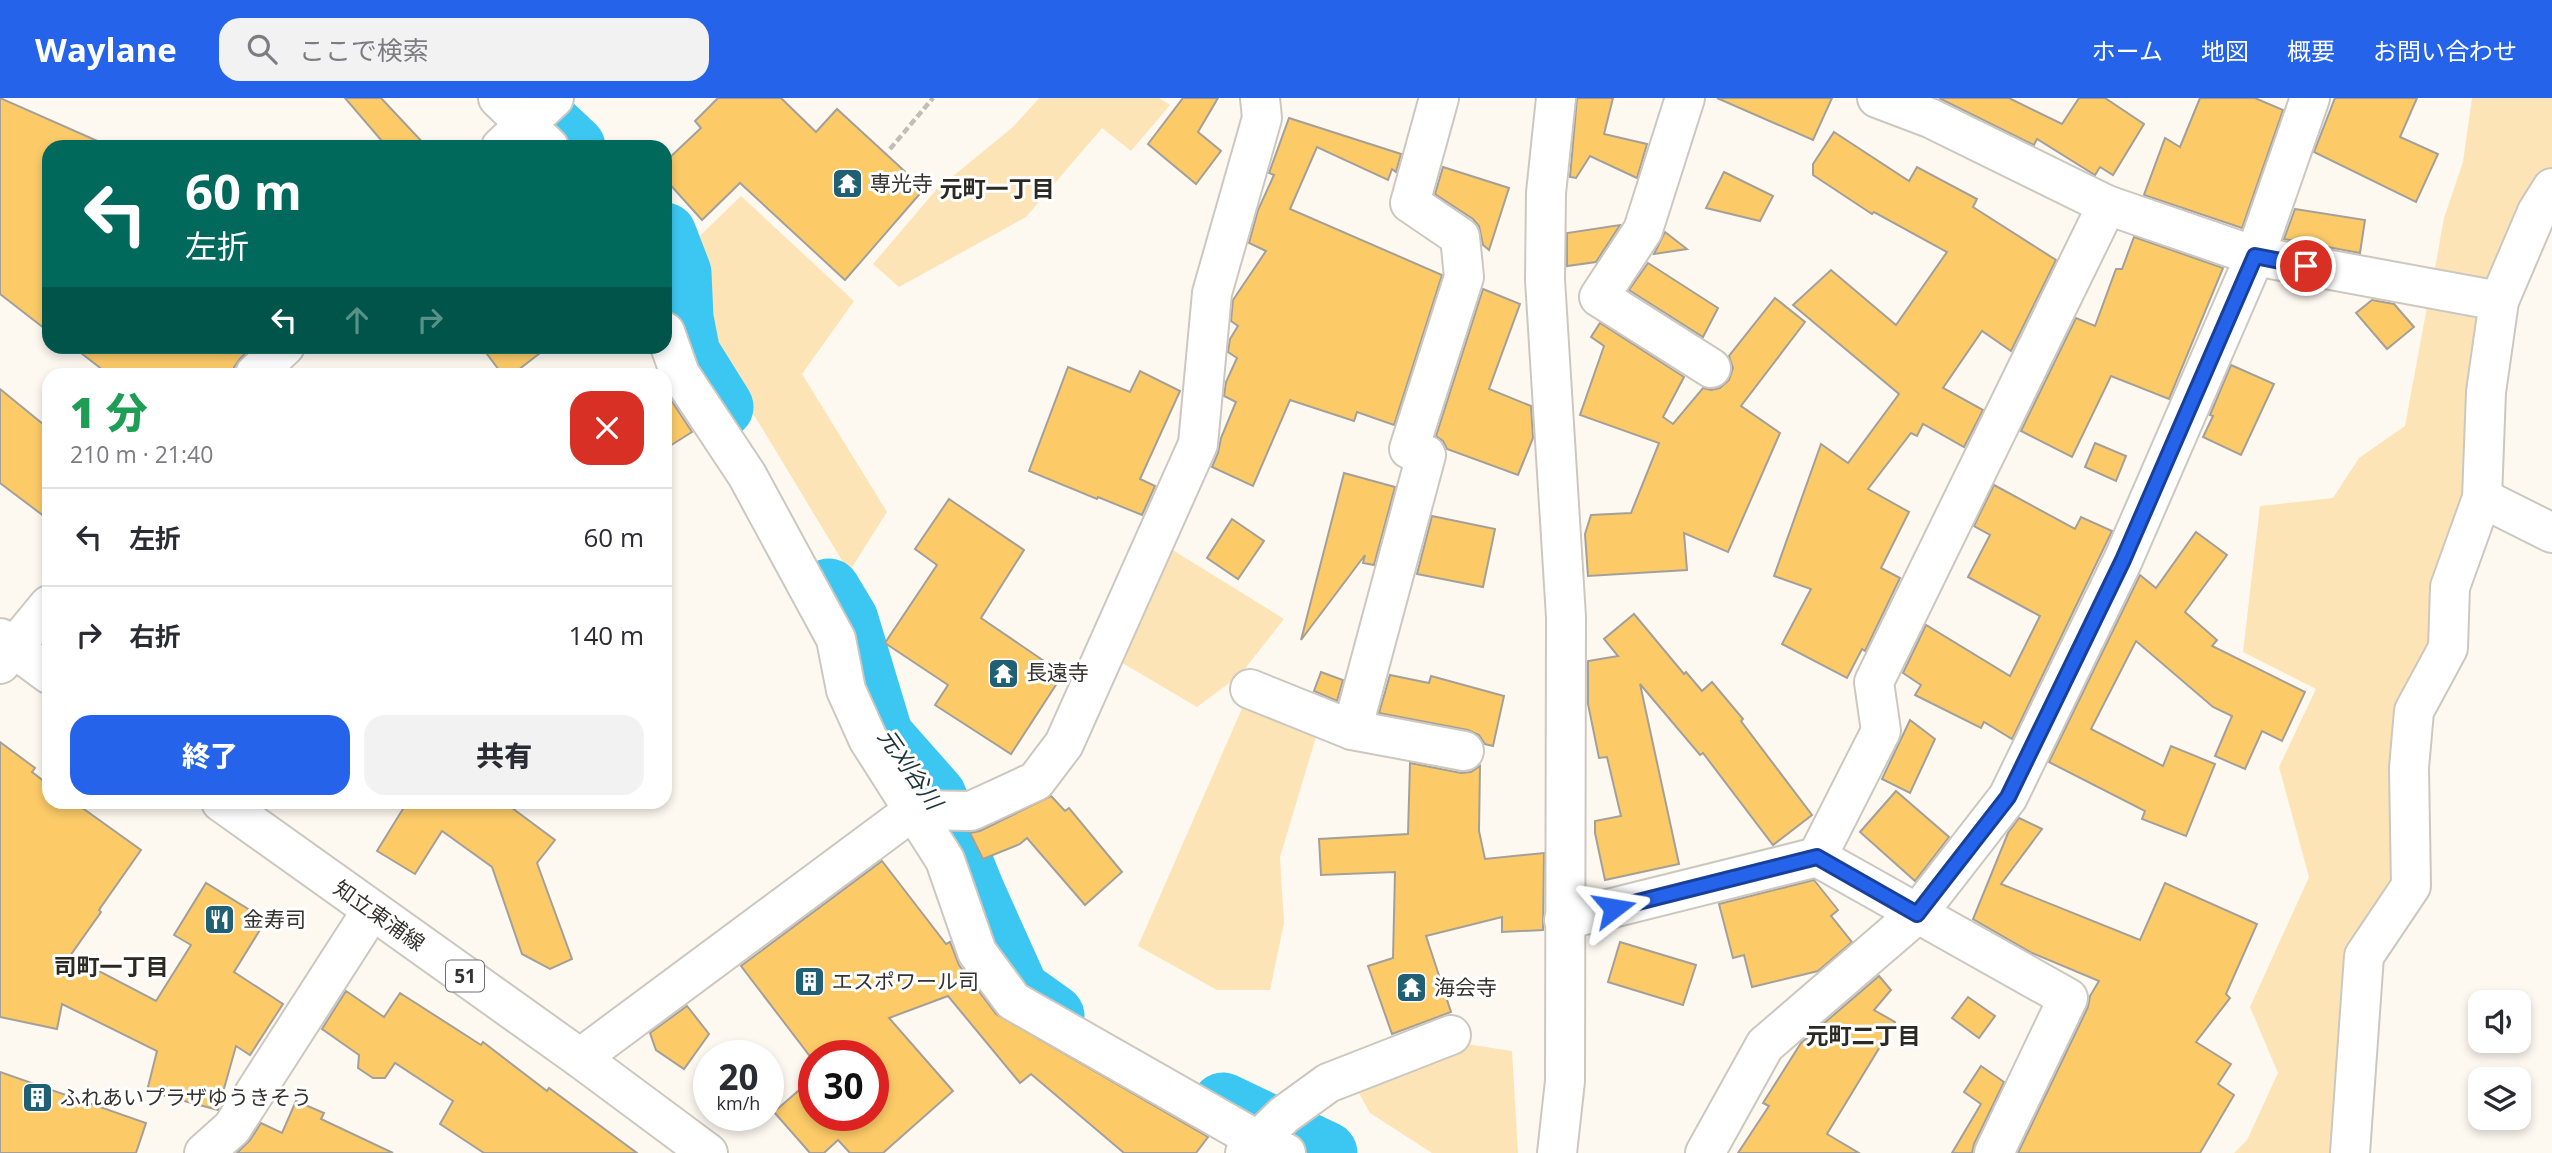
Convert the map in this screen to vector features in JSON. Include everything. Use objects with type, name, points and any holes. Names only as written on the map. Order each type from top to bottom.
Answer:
[{"type":"street","points":[[498,98],[535,123]]},
{"type":"street","points":[[580,1058],[916,810],[971,811],[1035,781],[1064,744],[1198,444],[1212,293],[1262,118],[1260,98]]},
{"type":"street","points":[[1352,730],[1426,456],[1409,449],[1464,277],[1460,237],[1410,203],[1439,98]]},
{"type":"street","points":[[1556,98],[1546,193],[1545,280],[1566,617],[1565,1081],[1557,1153]]},
{"type":"street","points":[[1685,98],[1643,230],[1600,297],[1711,368]]},
{"type":"street","points":[[1877,98],[1930,118],[2107,205],[2255,256],[2499,301]]},
{"type":"street","points":[[1705,1153],[1765,1045],[1917,914],[2008,797],[2123,560],[2255,256],[2310,98]]},
{"type":"street","points":[[2350,1153],[2364,956],[2411,886],[2409,768],[2414,711],[2448,648],[2450,587],[2482,498],[2486,392],[2499,301],[2537,212],[2552,188]]},
{"type":"street","points":[[1817,857],[1881,731],[1874,682],[2107,205]]},
{"type":"street","points":[[672,352],[680,374],[747,475],[836,639],[846,690],[868,739],[916,810],[944,860],[978,952],[1013,1001],[1266,1140],[1328,1083],[1451,1035]]},
{"type":"street","points":[[261,368],[276,354]]},
{"type":"street","points":[[2482,498],[2552,533]]},
{"type":"street","points":[[42,612],[4,650],[42,670]]},
{"type":"street","points":[[1250,689],[1352,730],[1464,751]]},
{"type":"street","name":"知立東浦線","points":[[231,809],[580,1058],[708,1153]]},
{"type":"street","points":[[1564,920],[1817,857],[2068,998],[1994,1153]]},
{"type":"street","points":[[204,1153],[233,1128],[372,911]]},
{"type":"path","points":[[890,149],[933,98]]},
{"type":"shaded area","points":[[1039,98],[1159,98],[1170,105],[1131,151],[1102,128],[1026,217],[899,287],[873,264],[936,190],[1013,127]]},
{"type":"shaded area","points":[[2472,98],[2552,98],[2552,171],[2494,291],[2433,279],[2444,218],[2463,162]]},
{"type":"shaded area","points":[[741,196],[854,301],[802,374],[887,512],[849,572],[716,352],[681,254]]},
{"type":"shaded area","points":[[2428,301],[2487,312],[2473,497],[2401,884],[2352,953],[2338,1153],[2234,1153],[2247,1140],[2278,1073],[2250,1007],[2309,877],[2279,767],[2316,689],[2243,652],[2260,506],[2333,498],[2359,458],[2405,426]]},
{"type":"shaded area","points":[[1171,549],[1284,619],[1240,675],[1197,707],[1119,661]]},
{"type":"shaded area","points":[[1247,697],[1319,727],[1280,857],[1284,923],[1270,990],[1217,990],[1138,946]]},
{"type":"shaded area","points":[[1459,1043],[1512,1051],[1518,1153],[1432,1153],[1370,1113],[1355,1086]]},
{"type":"building","points":[[0,98],[95,140],[42,140],[42,327],[0,294]]},
{"type":"building","points":[[345,98],[381,98],[420,140],[381,140]]},
{"type":"building","points":[[718,98],[781,98],[816,132],[837,109],[924,189],[845,280],[740,183],[702,220],[672,187],[672,155],[701,128],[695,121]]},
{"type":"building","points":[[1183,98],[1218,98],[1198,132],[1221,151],[1196,184],[1148,144]]},
{"type":"building","points":[[1577,98],[1613,98],[1604,134],[1647,144],[1637,178],[1590,156],[1576,178],[1570,177]]},
{"type":"building","points":[[1717,98],[1832,98],[1813,140]]},
{"type":"building","points":[[1939,98],[2009,98],[2062,124],[2079,98],[2105,98],[2144,124],[2113,175],[2100,167],[2095,175],[2037,139],[2034,145]]},
{"type":"building","points":[[2200,98],[2255,98],[2283,110],[2242,228],[2144,195],[2165,138],[2180,147]]},
{"type":"building","points":[[2335,98],[2417,98],[2400,137],[2438,154],[2416,202],[2314,152]]},
{"type":"building","points":[[1289,118],[1401,154],[1396,172],[1392,169],[1388,180],[1317,147],[1290,209],[1442,275],[1394,425],[1357,412],[1354,421],[1290,400],[1253,486],[1212,467],[1236,402],[1224,396],[1226,382],[1237,358],[1228,352],[1230,339],[1238,326],[1231,321],[1233,300],[1266,251],[1249,243],[1258,210],[1274,175],[1269,173]]},
{"type":"building","points":[[1834,132],[1909,181],[1917,167],[1977,199],[1973,207],[2056,260],[2011,351],[1982,331],[1943,388],[1983,410],[1964,447],[1923,424],[1917,436],[1911,433],[1868,489],[1909,512],[1881,568],[1900,578],[1865,651],[1862,649],[1847,678],[1782,644],[1811,589],[1774,576],[1821,444],[1848,463],[1899,394],[1793,305],[1831,270],[1896,325],[1947,252],[1874,212],[1872,214],[1813,175],[1813,164]]},
{"type":"building","points":[[1443,167],[1509,188],[1489,250],[1483,245],[1479,226],[1473,219],[1435,194]]},
{"type":"building","points":[[1724,172],[1773,196],[1760,221],[1706,208]]},
{"type":"building","points":[[2295,209],[2365,220],[2360,253],[2284,239]]},
{"type":"building","points":[[1620,225],[1596,262],[1567,266],[1567,233]]},
{"type":"building","points":[[1665,232],[1687,249],[1654,254]]},
{"type":"building","points":[[2134,237],[2223,268],[2169,399],[2111,376],[2072,457],[2021,431],[2076,318],[2095,326],[2116,269],[2122,269]]},
{"type":"building","points":[[1648,263],[1718,308],[1703,337],[1629,290]]},
{"type":"building","points":[[1483,289],[1520,304],[1489,389],[1531,406],[1533,438],[1518,475],[1447,449],[1443,441],[1436,436]]},
{"type":"building","points":[[1775,298],[1805,322],[1741,406],[1780,433],[1728,552],[1684,533],[1687,570],[1588,576],[1585,534],[1591,515],[1631,513],[1659,443],[1580,415],[1604,346],[1591,337],[1600,323],[1684,377],[1663,417],[1673,424],[1703,388],[1720,388],[1729,380],[1733,368],[1729,356]]},
{"type":"building","points":[[2372,300],[2394,304],[2414,327],[2387,349],[2356,313]]},
{"type":"building","points":[[82,354],[245,354],[234,368],[100,368]]},
{"type":"building","points":[[487,354],[539,354],[521,368],[498,368]]},
{"type":"building","points":[[2231,365],[2274,384],[2241,455],[2203,437]]},
{"type":"building","points":[[1068,367],[1130,392],[1140,371],[1180,391],[1140,479],[1155,486],[1142,515],[1029,471]]},
{"type":"building","points":[[0,389],[42,423],[42,515],[0,483]]},
{"type":"building","points":[[672,402],[692,432],[672,445]]},
{"type":"building","points":[[2095,443],[2126,456],[2116,481],[2085,467]]},
{"type":"building","points":[[1344,473],[1395,487],[1374,565],[1363,563],[1365,555],[1301,640]]},
{"type":"building","points":[[1994,485],[2075,529],[2081,517],[2112,531],[2012,739],[1984,722],[1981,728],[1915,695],[1921,685],[1903,673],[1926,625],[2010,676],[2040,616],[1968,577],[1990,535],[1974,526]]},
{"type":"building","points":[[949,499],[1024,550],[981,618],[1063,674],[1011,754],[935,705],[948,685],[885,643],[937,565],[915,549]]},
{"type":"building","points":[[1432,516],[1495,529],[1483,587],[1417,574]]},
{"type":"building","points":[[1232,519],[1264,541],[1238,579],[1207,558]]},
{"type":"building","points":[[2196,532],[2227,555],[2185,612],[2217,640],[2212,646],[2305,692],[2282,741],[2262,731],[2245,769],[2215,756],[2232,716],[2213,707],[2136,641],[2091,729],[2163,766],[2171,746],[2215,764],[2186,836],[2142,819],[2145,811],[2049,762],[2140,575],[2156,588]]},
{"type":"building","points":[[1634,614],[1684,674],[1686,672],[1702,691],[1712,682],[1743,719],[1741,721],[1812,815],[1773,845],[1703,753],[1700,755],[1640,684],[1679,864],[1605,880],[1595,821],[1621,816],[1607,757],[1599,758],[1588,704],[1588,661],[1618,656],[1604,639]]},
{"type":"building","points":[[1321,672],[1343,680],[1337,701],[1314,691]]},
{"type":"building","points":[[1390,675],[1429,683],[1431,676],[1504,696],[1493,746],[1485,744],[1479,735],[1468,730],[1379,713]]},
{"type":"building","points":[[1910,720],[1935,739],[1910,793],[1882,779]]},
{"type":"building","points":[[0,742],[35,768],[32,772],[42,780],[42,809],[84,809],[141,850],[70,956],[156,1001],[191,945],[174,935],[206,883],[266,920],[234,972],[283,1004],[250,1055],[236,1046],[218,1110],[147,1091],[157,1051],[62,1004],[57,1029],[0,1017]]},
{"type":"building","points":[[1410,763],[1461,773],[1471,772],[1480,766],[1479,831],[1485,859],[1544,853],[1543,930],[1502,932],[1502,917],[1426,936],[1451,1012],[1392,1034],[1368,966],[1393,958],[1395,872],[1321,875],[1319,839],[1408,834]]},
{"type":"building","points":[[1896,791],[1949,837],[1915,881],[1860,832]]},
{"type":"building","points":[[1051,796],[1065,811],[1069,808],[1122,872],[1085,905],[1027,838],[1020,844],[983,859],[970,833],[980,831]]},
{"type":"building","points":[[403,809],[513,809],[555,840],[537,863],[572,959],[550,969],[522,954],[492,867],[442,831],[415,874],[377,851]]},
{"type":"building","points":[[2019,818],[2042,829],[2001,884],[2140,940],[2165,883],[2257,924],[2226,994],[2230,998],[2196,1042],[2231,1064],[2218,1084],[2234,1095],[2200,1153],[2018,1153],[2099,981],[2032,953],[1973,919],[2008,833]]},
{"type":"building","points":[[882,861],[946,944],[950,942],[959,965],[996,1014],[1208,1137],[1196,1153],[1124,1153],[1031,1074],[1020,1083],[948,996],[889,1018],[953,1091],[883,1153],[850,1153],[838,1140],[824,1153],[810,1153],[784,1123],[784,1103],[798,1091],[798,1131],[889,1131],[889,1040],[798,1041],[741,966]]},
{"type":"building","points":[[1814,880],[1838,910],[1831,916],[1852,942],[1818,971],[1752,987],[1744,955],[1733,958],[1719,904]]},
{"type":"building","points":[[1620,942],[1696,965],[1683,1005],[1608,982]]},
{"type":"building","points":[[1879,976],[1891,990],[1874,1010],[1895,1022],[1827,1134],[1859,1153],[1738,1153],[1769,1106],[1763,1103],[1801,1043]]},
{"type":"building","points":[[346,991],[384,1017],[400,993],[481,1045],[483,1042],[547,1091],[549,1088],[637,1153],[484,1153],[440,1124],[453,1101],[395,1063],[385,1078],[373,1078],[358,1068],[359,1055],[322,1029]]},
{"type":"building","points":[[1968,997],[1995,1016],[1979,1038],[1952,1018]]},
{"type":"building","points":[[687,1006],[709,1034],[705,1040],[693,1040],[693,1056],[684,1069],[656,1050],[650,1033]]},
{"type":"building","points":[[1981,1066],[2004,1082],[1972,1153],[1952,1153],[1981,1104],[1964,1092]]},
{"type":"building","name":"ふれあいプラザゆうきそう","points":[[0,1072],[146,1123],[136,1153],[0,1153]]},
{"type":"building","points":[[296,1101],[324,1113],[321,1119],[393,1153],[237,1153],[261,1123],[282,1133]]},
{"type":"waterway","name":"元刈谷川","points":[[522,98],[567,140]]},
{"type":"waterway","name":"元刈谷川","points":[[672,252],[680,273],[682,318],[689,354],[722,407]]},
{"type":"waterway","name":"元刈谷川","points":[[829,590],[847,620],[882,736],[935,796],[974,893],[1018,991],[1053,1016]]},
{"type":"waterway","name":"元刈谷川","points":[[1223,1104],[1326,1153]]},
{"type":"place","name":"専光寺","points":[[847,184]]},
{"type":"place","name":"長遠寺","points":[[1003,673]]},
{"type":"place","name":"金寿司","points":[[220,920]]},
{"type":"place","name":"エスポワール司","points":[[809,982]]},
{"type":"place","name":"海会寺","points":[[1411,988]]},
{"type":"place","name":"ふれあいプラザゆうきそう","points":[[37,1098]]},
{"type":"district","name":"元町一丁目","points":[[997,189]]},
{"type":"district","name":"司町一丁目","points":[[111,967]]},
{"type":"district","name":"元町二丁目","points":[[1863,1036]]},
{"type":"route","points":[[1614,908],[1817,857],[1917,914],[2008,797],[2123,560],[2255,256],[2306,266]]}]
